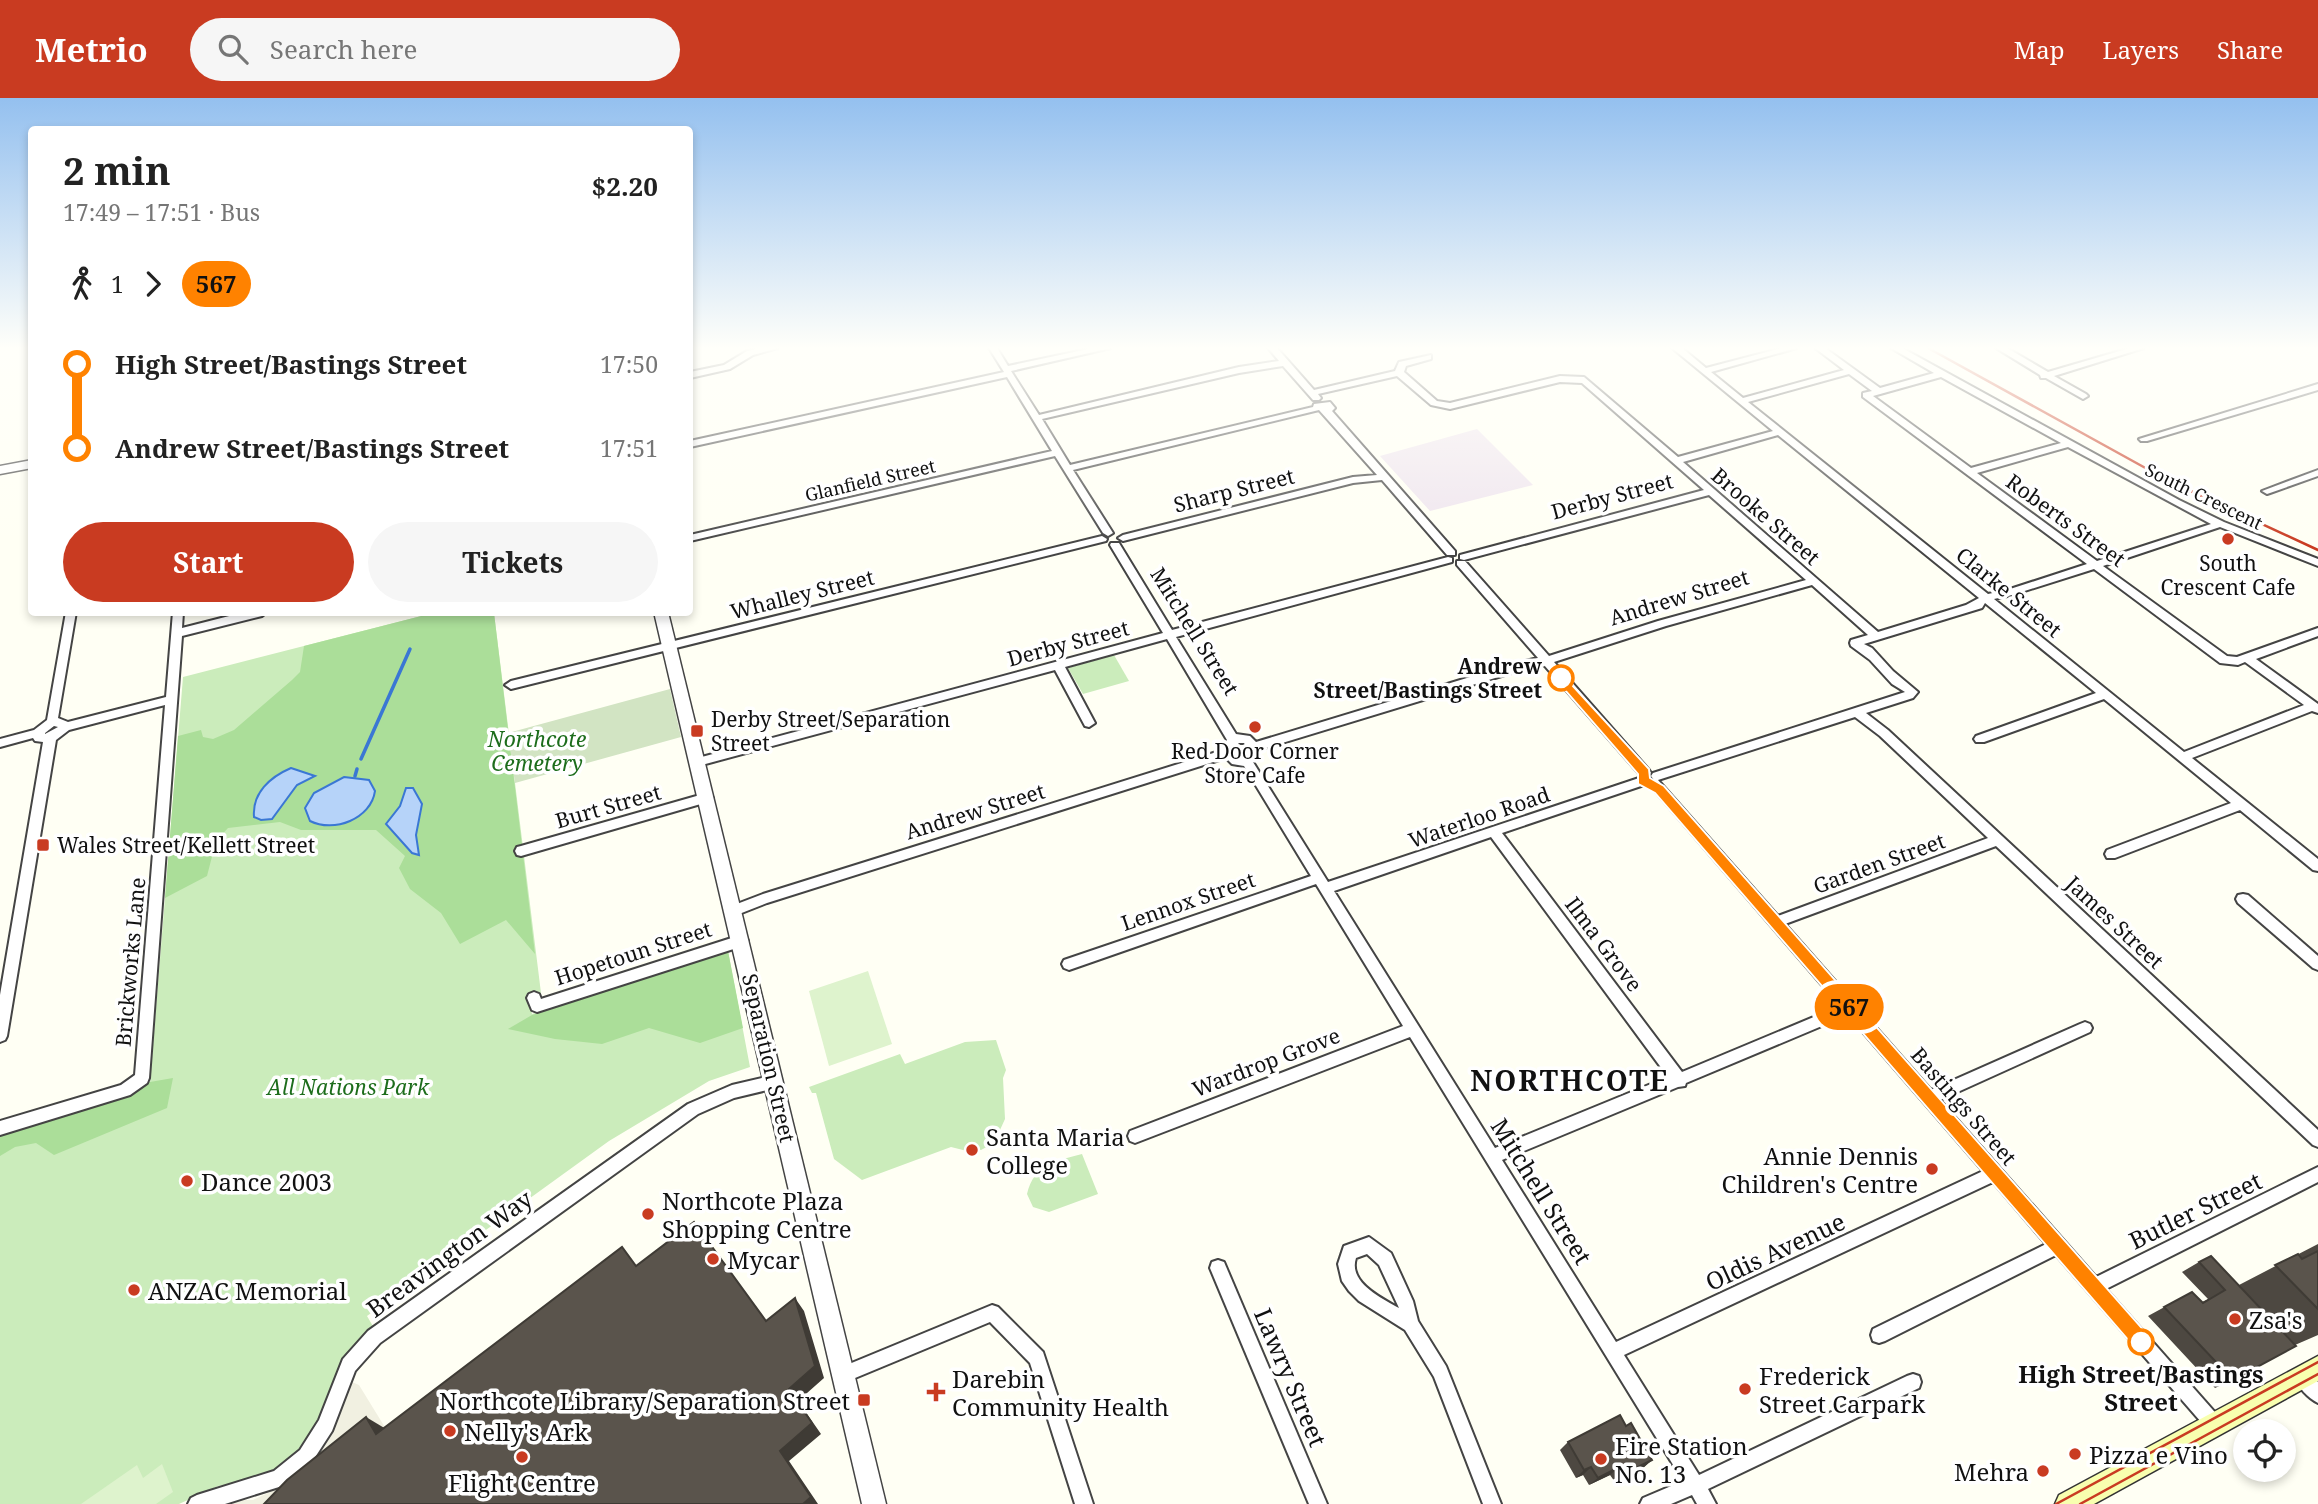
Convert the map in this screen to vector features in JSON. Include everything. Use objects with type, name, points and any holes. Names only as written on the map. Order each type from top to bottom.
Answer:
[{"type":"main road","points":[[2068,1504],[2214,1424],[2313,1380]]},
{"type":"street","points":[[693,443],[824,414]]},
{"type":"street","points":[[1034,414],[1105,536],[1105,544],[1119,542]]},
{"type":"street","points":[[1037,418],[1056,414]]},
{"type":"street","points":[[1068,468],[1297,414]]},
{"type":"street","points":[[1326,414],[1381,473],[1449,556],[1463,560]]},
{"type":"street","name":"Brooke Street","points":[[1621,414],[1853,619],[1868,640]]},
{"type":"street","name":"Clarke Street","points":[[1756,414],[2318,866]]},
{"type":"street","name":"Roberts Street","points":[[1888,414],[2224,660],[2231,662],[2247,658],[2315,708]]},
{"type":"street","name":"South Crescent","points":[[2012,414],[2220,524],[2318,563]]},
{"type":"street","points":[[2144,439],[2229,414]]},
{"type":"street","name":"Derby Street","points":[[1674,461],[1779,432]]},
{"type":"street","points":[[1969,472],[2067,444]]},
{"type":"street","name":"Glanfield Street","points":[[693,537],[1058,452]]},
{"type":"street","points":[[0,470],[28,465]]},
{"type":"street","name":"Sharp Street","points":[[1119,542],[1381,473]]},
{"type":"street","points":[[2267,491],[2318,474]]},
{"type":"street","name":"Derby Street","points":[[1463,560],[1707,490]]},
{"type":"street","points":[[1868,640],[2220,524]]},
{"type":"street","name":"Whalley Street","points":[[511,685],[1105,536]]},
{"type":"street","name":"Mitchell Street","points":[[1119,542],[1231,747]]},
{"type":"street","name":"Derby Street","points":[[698,762],[1171,635],[1449,556]]},
{"type":"street","name":"Bastings Street","points":[[1463,560],[1544,659],[2214,1424]]},
{"type":"street","name":"Andrew Street","points":[[1254,747],[1809,580]]},
{"type":"street","points":[[0,1035],[44,736],[52,722],[70,616]]},
{"type":"street","points":[[0,743],[44,736],[65,727],[172,699],[178,616]]},
{"type":"street","points":[[177,633],[246,616]]},
{"type":"street","name":"Separation Street","points":[[662,616],[775,1082],[873,1504]]},
{"type":"street","points":[[2247,658],[2318,632]]},
{"type":"street","name":"Waterloo Road","points":[[1323,883],[1494,832],[1859,710],[1905,698],[1912,692],[1902,680],[1872,657],[1868,640]]},
{"type":"street","points":[[1058,665],[1089,723]]},
{"type":"street","points":[[1980,739],[2106,694]]},
{"type":"street","name":"Brickworks Lane","points":[[0,1128],[125,1090],[142,1078],[172,699]]},
{"type":"street","points":[[2183,757],[2315,708]]},
{"type":"street","name":"James Street","points":[[1859,710],[2318,1140]]},
{"type":"street","points":[[52,722],[60,722],[65,727]]},
{"type":"street","points":[[1244,740],[1254,747],[1255,754],[1246,760],[1237,760],[1231,747],[1244,740]]},
{"type":"street","name":"Andrew Street","points":[[734,911],[763,899],[1231,747]]},
{"type":"street","name":"Mitchell Street","points":[[1246,760],[1707,1504]]},
{"type":"street","name":"Burt Street","points":[[520,851],[707,798]]},
{"type":"street","points":[[2111,854],[2242,804]]},
{"type":"street","name":"Ilma Grove","points":[[1494,832],[1680,1081]]},
{"type":"street","name":"Garden Street","points":[[1776,922],[1997,840]]},
{"type":"street","name":"Lennox Street","points":[[1069,964],[1323,883]]},
{"type":"street","points":[[2243,900],[2318,964]]},
{"type":"street","name":"Hopetoun Street","points":[[535,1006],[741,941]]},
{"type":"street","points":[[1492,1157],[1851,1008]]},
{"type":"street","points":[[1929,1098],[2085,1028]]},
{"type":"street","name":"Wardrop Grove","points":[[1135,1136],[1413,1029]]},
{"type":"street","name":"Breavington Way","points":[[197,1504],[279,1478],[306,1456],[326,1425],[349,1365],[374,1337],[693,1109],[732,1092],[775,1082]]},
{"type":"street","name":"Oldis Avenue","points":[[1613,1352],[1995,1173]]},
{"type":"street","name":"Butler Street","points":[[2093,1287],[2318,1174]]},
{"type":"street","points":[[1411,1324],[1349,1281],[1344,1266],[1350,1252],[1369,1245],[1380,1252],[1405,1301],[1411,1324],[1448,1389],[1492,1504]]},
{"type":"street","points":[[1879,1335],[2058,1246]]},
{"type":"street","name":"Lawry Street","points":[[1218,1268],[1318,1504]]},
{"type":"street","points":[[843,1375],[992,1314],[1037,1358],[1084,1504]]},
{"type":"street","points":[[1649,1504],[1913,1382]]},
{"type":"shaded area","points":[[1477,429],[1533,485],[1430,511],[1380,456]]},
{"type":"shaded area","points":[[352,1382],[359,1385],[386,1429],[296,1504],[233,1504],[235,1500],[253,1500],[270,1492],[308,1463],[328,1440]]},
{"type":"green space","name":"All Nations Park","points":[[421,616],[494,616],[541,993],[530,997],[532,1014],[728,951],[750,1067],[709,1081],[609,1141],[367,1316],[374,1328],[321,1423],[298,1455],[260,1479],[218,1486],[179,1504],[0,1504],[0,1134],[150,1082],[183,677]]},
{"type":"green space","points":[[421,616],[494,616],[535,954],[506,920],[460,944],[441,913],[410,889],[399,868],[405,856],[376,830],[301,830],[280,822],[228,828],[216,841],[207,876],[165,898],[178,736],[201,730],[203,737],[213,739],[234,730],[300,672],[304,646]]},
{"type":"green space","points":[[1114,655],[1129,681],[1083,694],[1068,668]]},
{"type":"green space","name":"Northcote Cemetery","points":[[670,689],[681,737],[515,783],[508,733]]},
{"type":"green space","points":[[728,951],[743,1028],[700,1043],[649,1028],[602,1044],[555,1039],[508,1029],[532,1015]]},
{"type":"green space","points":[[868,971],[892,1044],[829,1066],[809,991]]},
{"type":"green space","points":[[996,1040],[1006,1070],[1003,1078],[1005,1119],[994,1143],[981,1150],[967,1151],[951,1147],[862,1180],[834,1159],[816,1093],[812,1093],[809,1087],[900,1054],[905,1064],[965,1042]]},
{"type":"green space","points":[[173,1078],[167,1108],[54,1155],[36,1143],[15,1147],[0,1156],[0,1134],[150,1082]]},
{"type":"green space","points":[[1082,1154],[1098,1194],[1049,1212],[1033,1207],[1027,1194],[1035,1176],[1047,1165]]},
{"type":"green space","points":[[162,1464],[173,1492],[156,1504],[81,1504],[137,1465],[143,1478]]},
{"type":"water","points":[[291,768],[315,776],[297,785],[272,819],[261,820],[254,817],[259,793],[276,776]]},
{"type":"water","points":[[344,777],[369,780],[375,791],[367,809],[350,821],[340,824],[310,821],[305,808],[314,793]]},
{"type":"water","points":[[406,788],[413,788],[422,804],[416,835],[419,855],[412,853],[386,824],[400,806]]},
{"type":"building","name":"Northcote Plaza Shopping Centre","points":[[694,1222],[766,1321],[795,1298],[815,1366],[789,1389],[812,1423],[780,1451],[811,1497],[803,1504],[264,1504],[287,1480],[366,1417],[376,1434],[622,1247],[636,1266]]},
{"type":"building","points":[[2318,1251],[2318,1309],[2275,1265],[2298,1254],[2302,1259]]},
{"type":"building","points":[[2211,1256],[2296,1346],[2233,1380],[2164,1307],[2192,1292],[2203,1303],[2225,1290],[2199,1262]]},
{"type":"building","name":"Fire Station No. 13","points":[[1620,1415],[1626,1426],[1631,1423],[1652,1460],[1624,1474],[1619,1467],[1598,1478],[1591,1467],[1584,1470],[1568,1442]]},
{"type":"waterway","points":[[361,759],[410,649]]},
{"type":"waterway","points":[[355,776],[357,769]]},
{"type":"tram line","points":[[2056,1504],[2318,1362]]},
{"type":"tram line","points":[[2080,1504],[2318,1374]]},
{"type":"railway","points":[[2047,414],[2169,481],[2318,550]]},
{"type":"bus line","name":"567","points":[[1561,678],[1644,773],[1643,781],[1655,785],[2141,1342]]},
{"type":"place","name":"South Crescent Cafe","points":[[2228,539]]},
{"type":"place","name":"Andrew Street/Bastings Street","points":[[1561,678]]},
{"type":"place","name":"Red Door Corner Store Cafe","points":[[1255,727]]},
{"type":"place","name":"Derby Street/Separation Street","points":[[697,731]]},
{"type":"place","name":"Wales Street/Kellett Street","points":[[43,845]]},
{"type":"place","name":"Santa Maria College","points":[[972,1150]]},
{"type":"place","name":"Annie Dennis Children's Centre","points":[[1932,1169]]},
{"type":"place","name":"Dance 2003","points":[[187,1181]]},
{"type":"place","name":"Northcote Plaza Shopping Centre","points":[[648,1214]]},
{"type":"place","name":"Mycar","points":[[713,1259]]},
{"type":"place","name":"ANZAC Memorial","points":[[134,1290]]},
{"type":"place","name":"Zsa's","points":[[2235,1319]]},
{"type":"place","name":"High Street/Bastings Street","points":[[2141,1342]]},
{"type":"place","name":"Frederick Street Carpark","points":[[1745,1389]]},
{"type":"place","name":"Darebin Community Health","points":[[936,1392]]},
{"type":"place","name":"Northcote Library/Separation Street","points":[[864,1400]]},
{"type":"place","name":"Nelly's Ark","points":[[450,1431]]},
{"type":"place","name":"Pizza e Vino","points":[[2075,1454]]},
{"type":"place","name":"Flight Centre","points":[[522,1457]]},
{"type":"place","name":"Fire Station No. 13","points":[[1601,1459]]},
{"type":"place","name":"Mehra","points":[[2043,1471]]},
{"type":"district","name":"NORTHCOTE","points":[[1570,1080]]}]
